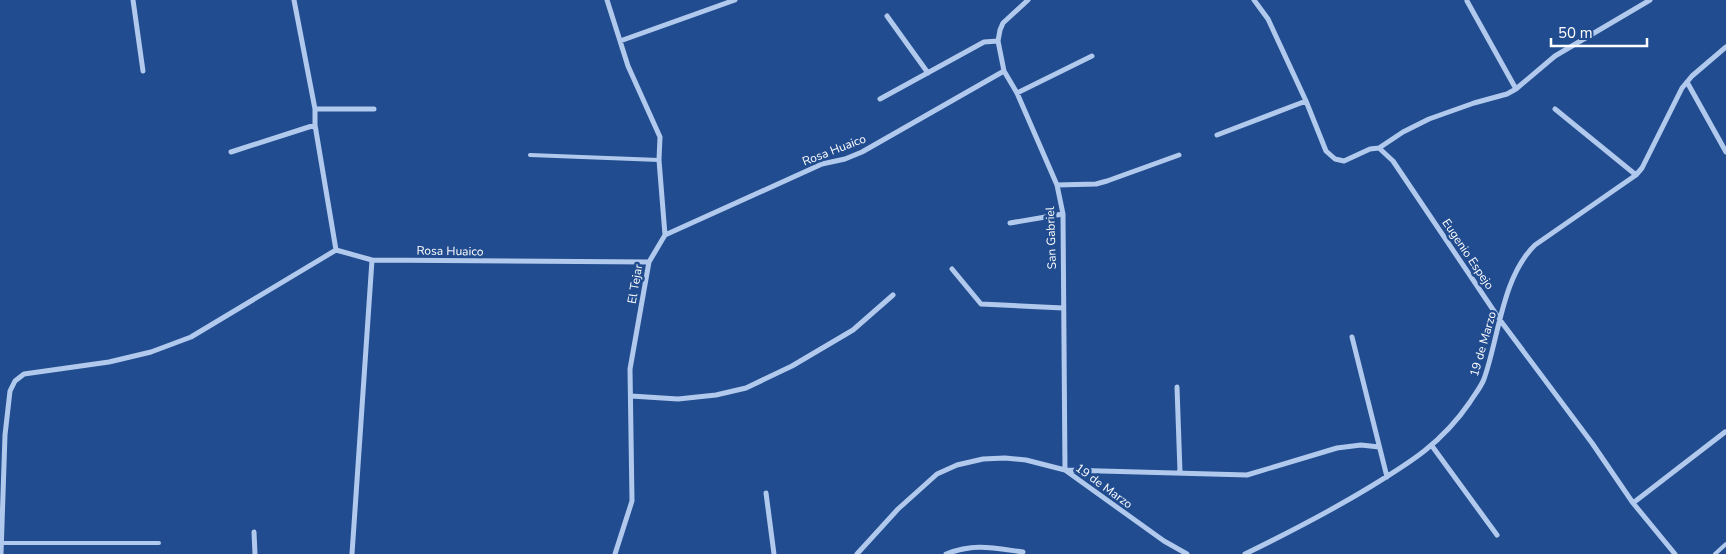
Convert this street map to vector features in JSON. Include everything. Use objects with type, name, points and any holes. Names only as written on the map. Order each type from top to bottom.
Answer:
[{"type":"street","points":[[133,0],[143,71]]},
{"type":"street","points":[[0,554],[2,435],[10,391],[15,381],[24,374],[109,362],[151,352],[191,337],[336,250],[315,125],[315,109],[294,0]]},
{"type":"street","points":[[607,0],[628,66],[660,138],[659,160],[665,235]]},
{"type":"street","points":[[620,41],[735,0]]},
{"type":"street","points":[[880,100],[984,42],[998,41],[1003,23],[1028,0]]},
{"type":"street","points":[[1254,0],[1268,19],[1306,101],[1326,151],[1335,159],[1344,161],[1370,149],[1379,148],[1403,132],[1429,119],[1474,103],[1507,94],[1516,89],[1555,56],[1650,0]]},
{"type":"street","points":[[1467,1],[1516,89]]},
{"type":"street","points":[[887,16],[928,73]]},
{"type":"street","name":"San Gabriel","points":[[998,41],[1004,71],[1017,92],[1057,186],[1062,214],[1065,470]]},
{"type":"street","name":"19 de Marzo","points":[[1246,554],[1326,514],[1432,446],[1465,409],[1481,386],[1515,275],[1530,250],[1636,175],[1642,168],[1687,82],[1726,47]]},
{"type":"street","points":[[1017,92],[1092,56]]},
{"type":"street","name":"Rosa Huaico","points":[[665,235],[822,164],[862,152],[1004,71]]},
{"type":"street","points":[[1687,82],[1726,152]]},
{"type":"street","points":[[1217,135],[1306,101]]},
{"type":"street","points":[[315,109],[374,109]]},
{"type":"street","points":[[1556,109],[1636,175]]},
{"type":"street","points":[[231,152],[315,125]]},
{"type":"street","name":"Eugenio Espejo","points":[[1379,148],[1386,152],[1393,161],[1500,320],[1592,443],[1633,503],[1676,554]]},
{"type":"street","points":[[1057,186],[1096,184],[1180,155]]},
{"type":"street","points":[[1010,223],[1062,214]]},
{"type":"street","name":"El Tejar","points":[[615,554],[632,501],[630,369],[649,262],[665,235]]},
{"type":"street","name":"Rosa Huaico","points":[[336,250],[372,260],[649,262]]},
{"type":"street","points":[[352,554],[372,260]]},
{"type":"street","points":[[952,269],[980,304],[1063,308]]},
{"type":"street","points":[[631,396],[678,400],[716,395],[746,388],[792,366],[853,330],[893,295]]},
{"type":"street","points":[[1352,336],[1386,477]]},
{"type":"street","points":[[1176,387],[1180,472]]},
{"type":"street","points":[[1633,503],[1725,432]]},
{"type":"street","points":[[1065,470],[1247,475],[1337,448],[1360,445],[1379,447]]},
{"type":"street","points":[[1432,446],[1497,535]]},
{"type":"street","name":"19 de Marzo","points":[[857,554],[917,490],[937,474],[956,465],[983,459],[1005,458],[1026,460],[1065,470],[1164,541],[1186,554]]},
{"type":"street","points":[[766,493],[774,554]]},
{"type":"street","points":[[254,532],[255,554]]},
{"type":"street","points":[[946,554],[960,549],[979,546],[1023,552]]},
{"type":"lane","points":[[530,155],[659,160]]},
{"type":"lane","points":[[1,542],[159,544]]},
{"type":"lane","points":[[1716,554],[1726,544]]}]
